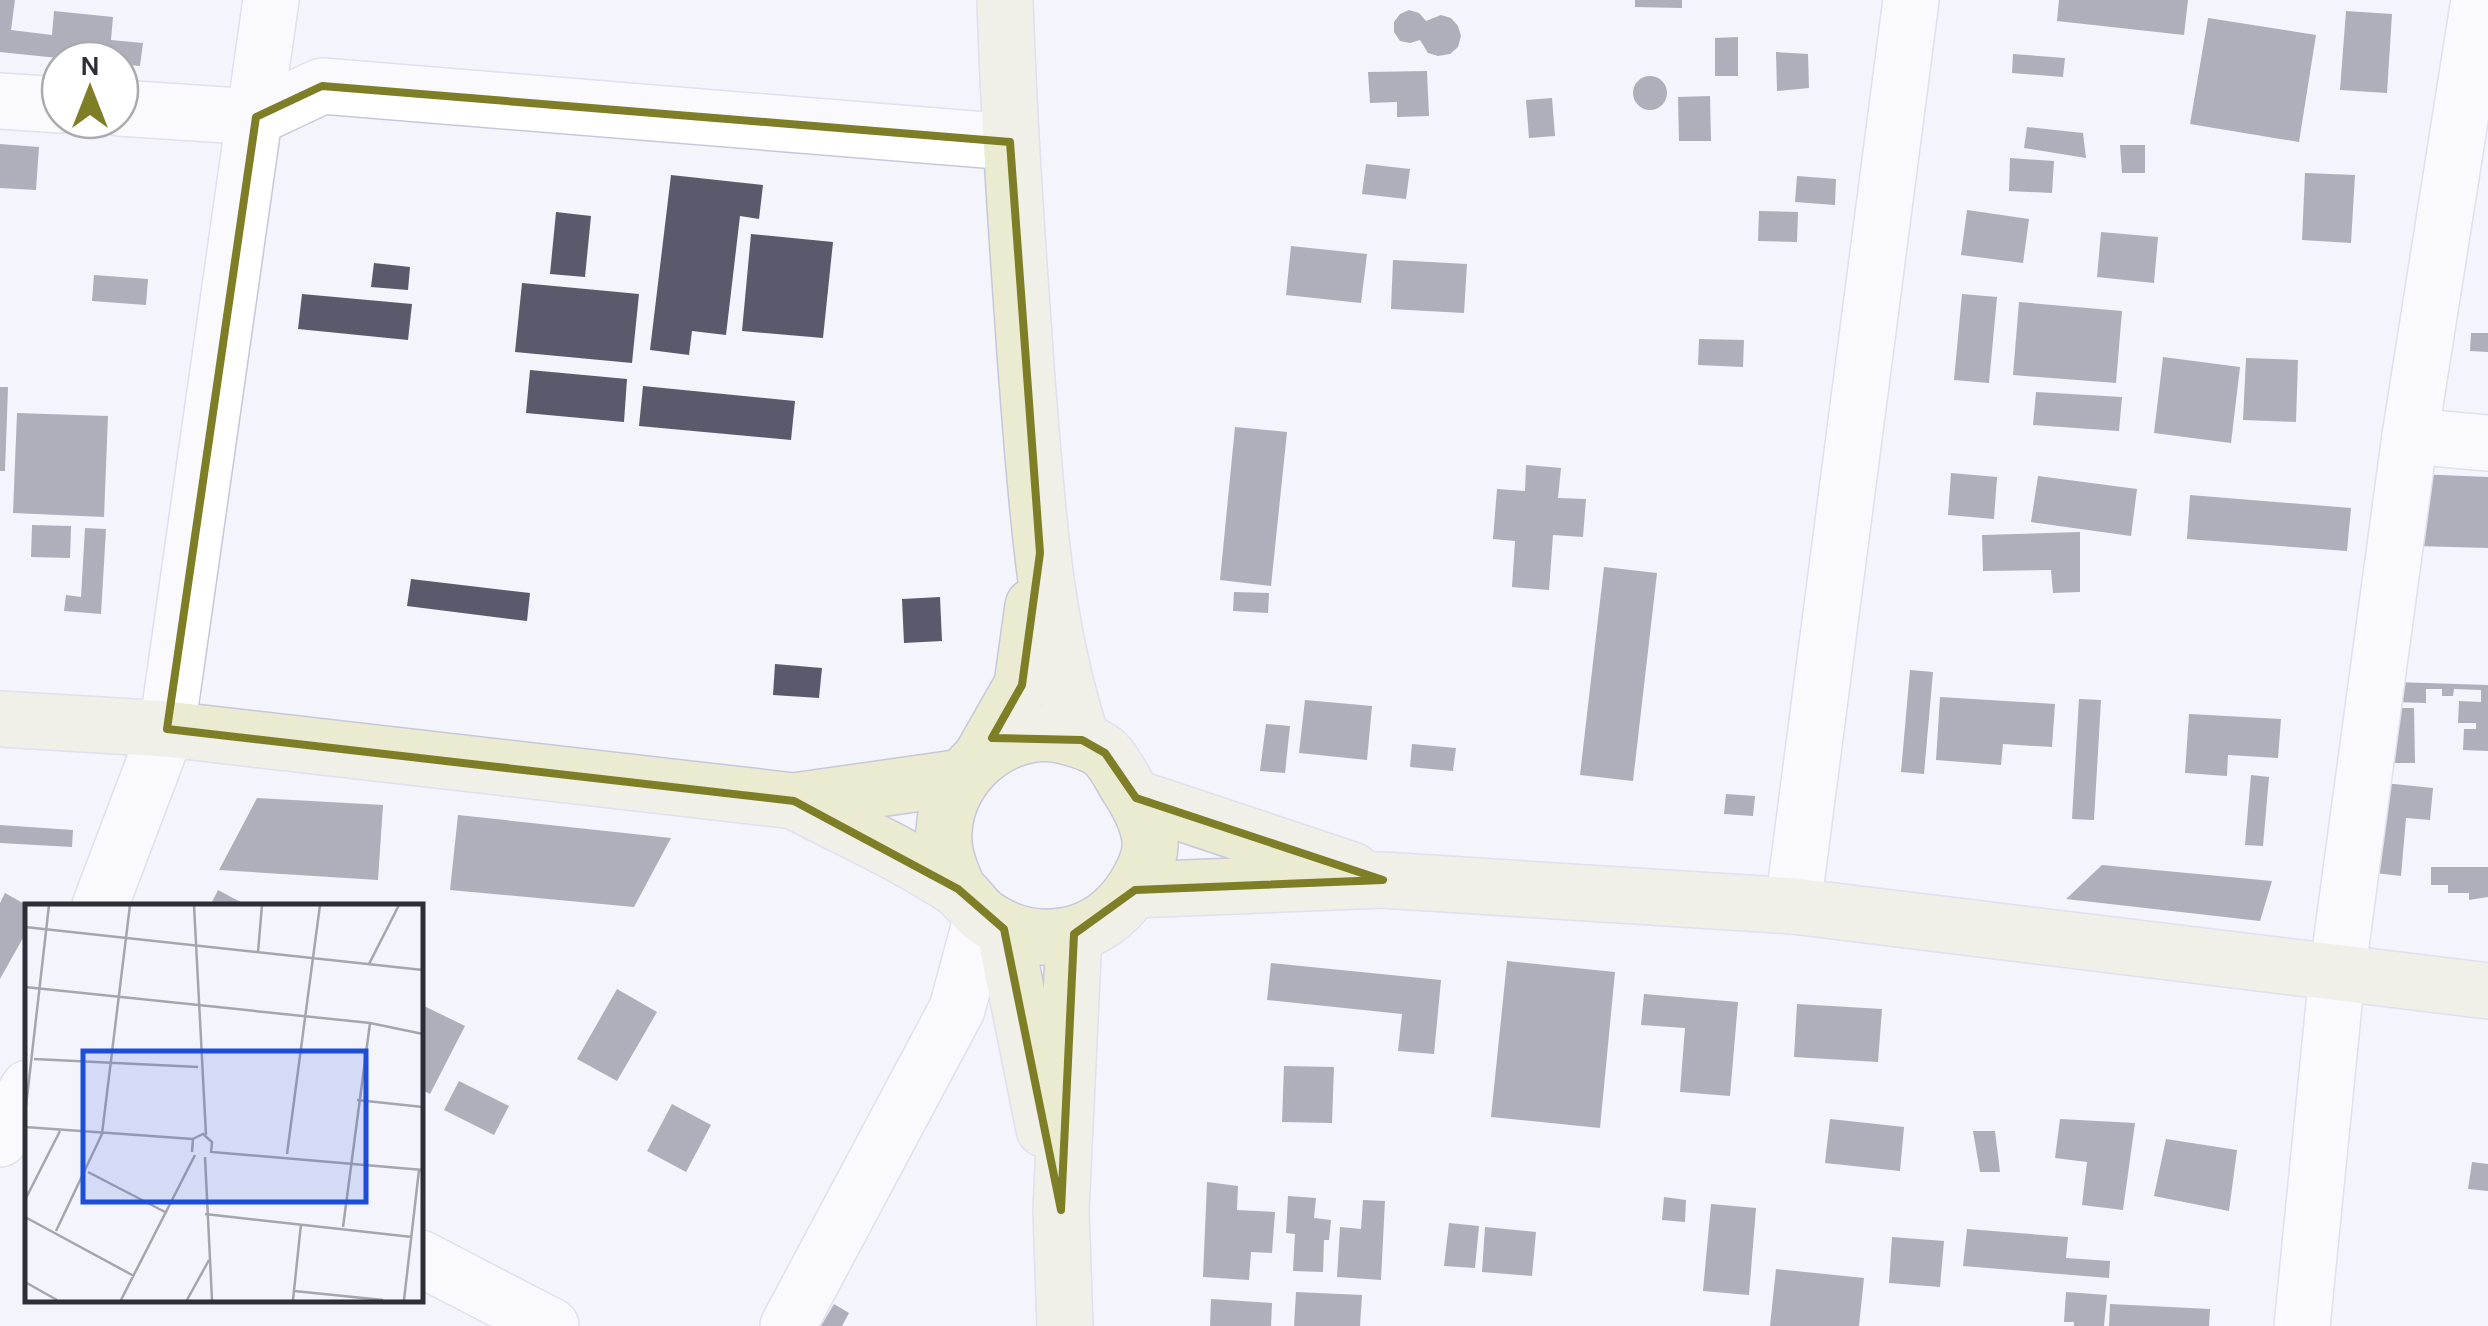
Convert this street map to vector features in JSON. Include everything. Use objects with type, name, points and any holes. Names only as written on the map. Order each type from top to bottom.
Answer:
[{"type":"street","points":[[101,904],[167,729],[270,0]]},
{"type":"street","points":[[1005,0],[1010,142],[1040,553],[1062,680],[1082,740]]},
{"type":"street","points":[[1793,906],[1911,0]]},
{"type":"street","points":[[2302,1326],[2336,974],[2410,436],[2479,0]]},
{"type":"street","points":[[140,109],[256,116],[322,86],[1010,142]]},
{"type":"street","points":[[0,101],[40,104]]},
{"type":"street","points":[[2410,436],[2488,443]]},
{"type":"street","points":[[1040,553],[1022,685],[948,803],[943,832],[946,862],[981,911],[1060,1210]]},
{"type":"street","points":[[0,719],[167,729],[794,801],[972,767],[1003,744],[1029,736],[1056,734],[1082,740],[1105,753],[1136,798],[1151,843],[1135,890],[1110,916],[1074,934],[1026,937],[794,801]]},
{"type":"street","points":[[1136,798],[1383,880]]},
{"type":"street","points":[[1135,890],[1383,880],[1793,906],[2488,991]]},
{"type":"street","points":[[788,1326],[957,1008],[981,911]]},
{"type":"street","points":[[1065,1326],[1060,1210],[1074,934]]},
{"type":"street","points":[[0,1139],[25,1093]]},
{"type":"street","points":[[422,1259],[551,1326]]},
{"type":"highlighted area","points":[[322,86],[1010,142],[1040,553],[1022,685],[992,738],[1082,740],[1105,753],[1136,798],[1383,880],[1135,890],[1074,934],[1061,1210],[1004,929],[958,889],[794,801],[167,729],[256,117]]},
{"type":"building","points":[[0,0],[15,0],[11,30],[52,35],[54,11],[113,17],[111,40],[40,40],[40,56],[0,52]]},
{"type":"building","points":[[1635,0],[1682,0],[1682,8],[1635,7]]},
{"type":"building","points":[[2059,0],[2188,0],[2184,35],[2057,21]]},
{"type":"building","points":[[1409,10],[1426,21],[1441,15],[1451,18],[1461,36],[1458,47],[1450,54],[1438,56],[1428,53],[1420,40],[1400,41],[1394,32],[1394,22]]},
{"type":"building","points":[[2346,11],[2392,14],[2387,93],[2340,90]]},
{"type":"building","points":[[2208,18],[2316,35],[2299,142],[2190,124]]},
{"type":"building","points":[[1738,37],[1738,76],[1715,76],[1715,38]]},
{"type":"building","points":[[1776,52],[1808,54],[1809,88],[1777,91]]},
{"type":"building","points":[[2013,54],[2065,58],[2063,77],[2012,73]]},
{"type":"building","points":[[1427,71],[1429,116],[1397,117],[1397,102],[1370,103],[1368,72]]},
{"type":"building","points":[[1650,76],[1662,81],[1667,93],[1662,105],[1650,110],[1638,105],[1633,93],[1638,81]]},
{"type":"building","points":[[1710,96],[1711,141],[1679,141],[1678,97]]},
{"type":"building","points":[[1552,98],[1555,136],[1529,138],[1526,100]]},
{"type":"building","points":[[2027,127],[2083,133],[2086,158],[2024,148]]},
{"type":"building","points":[[0,144],[39,147],[36,190],[0,188]]},
{"type":"building","points":[[2120,145],[2145,145],[2145,173],[2122,173]]},
{"type":"building","points":[[2010,158],[2054,161],[2052,193],[2009,191]]},
{"type":"building","points":[[1366,164],[1410,169],[1406,199],[1362,194]]},
{"type":"building","points":[[2305,173],[2355,175],[2351,243],[2302,240]]},
{"type":"building","points":[[671,175],[763,185],[759,219],[740,216],[726,335],[692,331],[689,355],[650,350]]},
{"type":"building","points":[[1797,176],[1836,179],[1835,205],[1795,202]]},
{"type":"building","points":[[1967,210],[2029,219],[2023,263],[1961,255]]},
{"type":"building","points":[[1759,211],[1798,212],[1797,242],[1758,241]]},
{"type":"building","points":[[556,212],[591,216],[585,277],[550,274]]},
{"type":"building","points":[[2101,232],[2158,237],[2154,283],[2097,277]]},
{"type":"building","points":[[751,234],[833,242],[823,338],[742,331]]},
{"type":"building","points":[[1291,246],[1367,254],[1361,303],[1286,295]]},
{"type":"building","points":[[1393,260],[1467,264],[1464,313],[1391,309]]},
{"type":"building","points":[[374,263],[410,267],[408,290],[371,287]]},
{"type":"building","points":[[94,275],[148,279],[146,305],[92,301]]},
{"type":"building","points":[[522,283],[639,294],[632,363],[515,352]]},
{"type":"building","points":[[302,294],[412,304],[408,340],[298,329]]},
{"type":"building","points":[[1962,294],[1997,297],[1989,383],[1954,380]]},
{"type":"building","points":[[2019,302],[2122,311],[2116,383],[2013,375]]},
{"type":"building","points":[[2471,333],[2488,333],[2488,352],[2470,351]]},
{"type":"building","points":[[1699,339],[1744,340],[1743,367],[1698,365]]},
{"type":"building","points":[[2163,357],[2240,367],[2231,443],[2154,433]]},
{"type":"building","points":[[2246,358],[2298,360],[2296,422],[2243,420]]},
{"type":"building","points":[[530,370],[627,379],[624,422],[526,413]]},
{"type":"building","points":[[643,386],[795,401],[791,440],[639,426]]},
{"type":"building","points":[[0,387],[8,387],[5,471],[0,471]]},
{"type":"building","points":[[2036,392],[2122,397],[2119,431],[2033,425]]},
{"type":"building","points":[[17,413],[108,416],[104,517],[13,513]]},
{"type":"building","points":[[1235,427],[1287,432],[1271,586],[1220,580]]},
{"type":"building","points":[[1526,465],[1561,468],[1558,498],[1586,499],[1583,537],[1553,535],[1549,590],[1512,587],[1515,541],[1493,539],[1497,489],[1525,491]]},
{"type":"building","points":[[1951,473],[1997,477],[1994,519],[1948,515]]},
{"type":"building","points":[[2417,474],[2488,477],[2488,548],[2415,546]]},
{"type":"building","points":[[2038,476],[2137,489],[2131,536],[2031,522]]},
{"type":"building","points":[[2190,495],[2351,508],[2347,551],[2187,539]]},
{"type":"building","points":[[32,525],[71,526],[70,558],[31,557]]},
{"type":"building","points":[[85,528],[106,529],[101,614],[64,611],[66,595],[81,597]]},
{"type":"building","points":[[2080,532],[2080,592],[2053,593],[2051,570],[1983,571],[1982,535]]},
{"type":"building","points":[[1604,567],[1657,573],[1633,781],[1580,775]]},
{"type":"building","points":[[411,579],[530,593],[527,621],[407,606]]},
{"type":"building","points":[[1234,592],[1269,593],[1268,613],[1233,611]]},
{"type":"building","points":[[940,597],[942,641],[904,643],[902,599]]},
{"type":"building","points":[[775,664],[822,668],[819,698],[773,695]]},
{"type":"building","points":[[1910,670],[1933,672],[1924,774],[1901,772]]},
{"type":"building","points":[[2394,682],[2488,685],[2488,751],[2463,750],[2464,729],[2476,729],[2476,723],[2458,723],[2459,701],[2481,702],[2481,690],[2454,689],[2453,696],[2442,696],[2442,689],[2426,689],[2426,703],[2393,702]]},
{"type":"building","points":[[1940,697],[2055,704],[2052,747],[2003,744],[2001,765],[1936,760]]},
{"type":"building","points":[[2079,699],[2101,700],[2094,820],[2072,819]]},
{"type":"building","points":[[1305,700],[1372,706],[1367,760],[1299,753]]},
{"type":"building","points":[[2391,708],[2414,708],[2415,763],[2384,763]]},
{"type":"building","points":[[2189,714],[2281,719],[2278,758],[2228,755],[2227,776],[2185,773]]},
{"type":"building","points":[[1266,724],[1290,726],[1285,773],[1260,771]]},
{"type":"building","points":[[1412,744],[1456,748],[1453,771],[1410,767]]},
{"type":"building","points":[[2251,775],[2269,777],[2263,846],[2245,845]]},
{"type":"building","points":[[2384,783],[2433,788],[2430,820],[2406,818],[2401,876],[2375,873]]},
{"type":"building","points":[[1726,794],[1755,796],[1753,816],[1724,814]]},
{"type":"building","points":[[257,798],[383,805],[378,880],[219,870]]},
{"type":"building","points":[[458,815],[671,838],[634,907],[450,890]]},
{"type":"building","points":[[0,825],[73,830],[72,847],[0,843]]},
{"type":"building","points":[[2102,865],[2272,881],[2260,921],[2066,899]]},
{"type":"building","points":[[2431,867],[2488,867],[2488,897],[2469,900],[2469,893],[2448,893],[2448,885],[2431,885]]},
{"type":"building","points":[[218,890],[244,904],[211,904]]},
{"type":"building","points":[[5,893],[25,904],[25,934],[0,979],[0,903]]},
{"type":"building","points":[[1507,961],[1615,972],[1600,1128],[1491,1117]]},
{"type":"building","points":[[1271,963],[1441,980],[1434,1054],[1398,1051],[1402,1014],[1267,1000]]},
{"type":"building","points":[[617,989],[657,1012],[617,1081],[577,1059]]},
{"type":"building","points":[[1644,994],[1738,1002],[1730,1096],[1680,1092],[1685,1028],[1641,1025]]},
{"type":"building","points":[[1797,1004],[1882,1009],[1878,1062],[1794,1057]]},
{"type":"building","points":[[422,1005],[465,1026],[430,1094],[422,1090]]},
{"type":"building","points":[[1284,1066],[1334,1067],[1332,1123],[1282,1122]]},
{"type":"building","points":[[459,1081],[509,1106],[494,1135],[444,1110]]},
{"type":"building","points":[[672,1104],[711,1125],[686,1172],[647,1151]]},
{"type":"building","points":[[1830,1119],[1904,1127],[1900,1171],[1825,1163]]},
{"type":"building","points":[[2060,1119],[2135,1123],[2123,1210],[2082,1205],[2087,1162],[2055,1158]]},
{"type":"building","points":[[1973,1131],[1995,1131],[2000,1172],[1980,1172]]},
{"type":"building","points":[[2166,1139],[2237,1150],[2229,1211],[2154,1196]]},
{"type":"building","points":[[2472,1162],[2488,1164],[2488,1191],[2468,1189]]},
{"type":"building","points":[[1207,1182],[1238,1186],[1237,1210],[1275,1212],[1272,1253],[1251,1252],[1249,1280],[1203,1277]]},
{"type":"building","points":[[1288,1196],[1316,1198],[1314,1218],[1331,1220],[1329,1240],[1324,1240],[1323,1272],[1293,1271],[1295,1234],[1286,1233]]},
{"type":"building","points":[[1664,1197],[1686,1200],[1685,1222],[1662,1220]]},
{"type":"building","points":[[1363,1200],[1385,1201],[1381,1280],[1337,1277],[1340,1227],[1361,1229]]},
{"type":"building","points":[[1711,1204],[1756,1208],[1749,1295],[1703,1291]]},
{"type":"building","points":[[1449,1223],[1479,1226],[1475,1268],[1444,1266]]},
{"type":"building","points":[[1485,1227],[1536,1232],[1532,1276],[1482,1272]]},
{"type":"building","points":[[1967,1229],[2068,1237],[2066,1258],[2110,1261],[2109,1278],[1963,1266]]},
{"type":"building","points":[[1892,1237],[1944,1241],[1940,1287],[1889,1283]]},
{"type":"building","points":[[1776,1269],[1864,1278],[1859,1326],[1770,1326]]},
{"type":"building","points":[[1296,1292],[1362,1295],[1360,1326],[1294,1326]]},
{"type":"building","points":[[2066,1292],[2107,1295],[2104,1326],[2064,1322]]},
{"type":"building","points":[[1211,1299],[1272,1303],[1271,1326],[1210,1326]]},
{"type":"building","points":[[834,1304],[849,1313],[842,1326],[821,1326]]},
{"type":"building","points":[[2110,1304],[2210,1309],[2209,1326],[2109,1326]]}]
